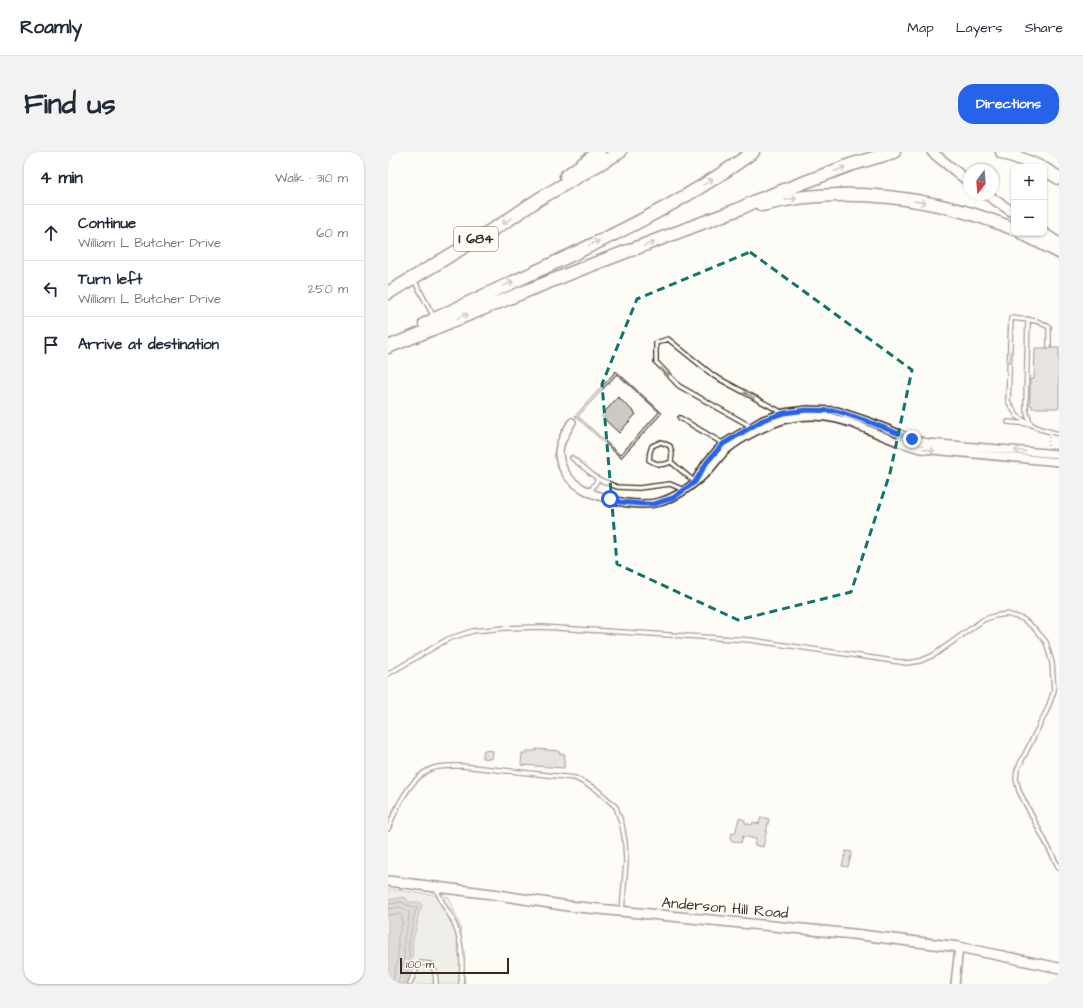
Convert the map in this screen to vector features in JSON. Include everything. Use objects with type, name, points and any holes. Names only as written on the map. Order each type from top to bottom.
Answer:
[{"type":"highway","points":[[539,199],[579,166],[599,152]]},
{"type":"highway","points":[[539,199],[620,152]]},
{"type":"highway","points":[[388,342],[632,224],[711,180],[753,152]]},
{"type":"highway","points":[[388,347],[571,273],[739,210],[758,200],[843,168],[894,152]]},
{"type":"highway","points":[[1002,152],[1033,164]]},
{"type":"highway","points":[[1047,171],[1059,178]]},
{"type":"highway","points":[[739,210],[789,199],[812,196],[872,196],[915,201],[945,207],[1011,228]]},
{"type":"highway","name":"I 684","points":[[388,293],[505,222],[539,199]]},
{"type":"highway","points":[[1028,236],[1059,252]]},
{"type":"main road","points":[[932,152],[963,177]]},
{"type":"main road","points":[[995,200],[1011,211]]},
{"type":"main road","points":[[1047,235],[1059,243]]},
{"type":"main road","name":"Anderson Hill Road","points":[[388,881],[568,906],[853,934],[959,947],[1059,968]]},
{"type":"street","points":[[572,422],[560,441],[559,460],[566,474],[574,482],[590,492],[620,502],[642,504],[662,502],[673,498],[685,491],[708,472],[714,463],[730,447],[758,430],[786,416],[807,410],[837,411],[922,442],[1059,454]]},
{"type":"street","points":[[695,482],[707,462],[723,444],[751,426],[772,416],[815,416],[838,419],[902,444],[929,450],[1059,462]]},
{"type":"street","points":[[955,984],[959,947]]},
{"type":"lane","points":[[413,277],[435,319]]},
{"type":"lane","points":[[1049,346],[1049,327],[1037,321],[1011,318],[1008,401],[1017,416],[1040,429],[1059,434]]},
{"type":"lane","points":[[1028,319],[1026,410],[1031,424]]},
{"type":"lane","points":[[758,430],[679,386],[656,362],[656,343],[668,339],[714,376],[786,416]]},
{"type":"lane","points":[[680,418],[730,447]]},
{"type":"lane","points":[[1008,422],[1031,424]]},
{"type":"lane","points":[[661,442],[670,446],[672,454],[671,462],[663,465],[657,465],[649,460],[652,446],[661,442]]},
{"type":"lane","points":[[572,458],[598,479],[617,487],[639,488],[670,484],[685,491]]},
{"type":"lane","points":[[671,462],[695,482]]},
{"type":"lane","points":[[590,492],[598,479]]},
{"type":"lane","points":[[388,674],[448,639],[473,631],[541,627],[750,640],[907,663],[920,661],[934,655],[983,620],[994,616],[1007,614],[1023,619],[1034,628],[1046,642],[1052,663],[1054,691],[1047,710],[1017,770],[1016,779],[1025,805],[1059,868]]},
{"type":"lane","points":[[388,829],[409,786],[420,776],[432,769],[445,766],[462,766],[575,778],[596,789],[616,807],[622,825],[625,842],[626,862],[622,912]]},
{"type":"lane","points":[[437,888],[438,894],[453,921],[461,941],[462,958],[460,984]]},
{"type":"lane","points":[[410,984],[414,973],[421,963],[430,964],[435,971],[436,984]]},
{"type":"path","points":[[1047,454],[1049,432]]},
{"type":"highlighted area","points":[[750,252],[912,370],[890,473],[851,592],[738,620],[617,564],[602,384],[637,299]]},
{"type":"shaded area","points":[[388,889],[449,897],[460,926],[465,984],[388,984]]},
{"type":"water","points":[[402,897],[406,898],[409,902],[420,902],[422,906],[418,916],[413,939],[412,961],[406,984],[388,984],[388,900]]},
{"type":"building","points":[[1035,348],[1059,348],[1059,408],[1032,408],[1032,405],[1030,405],[1030,379],[1034,379]]},
{"type":"building","points":[[616,371],[662,413],[621,458],[575,416]],"holes":[[[618,397],[636,414],[619,433],[601,416]]]},
{"type":"building","points":[[617,374],[659,412],[620,455],[578,416]]},
{"type":"building","points":[[536,749],[559,751],[559,754],[565,754],[564,768],[521,765],[522,753],[527,753],[527,751],[536,751]]},
{"type":"building","points":[[484,750],[493,751],[492,759],[482,758]]},
{"type":"building","points":[[761,817],[769,819],[763,847],[754,845],[756,839],[743,836],[741,843],[730,840],[732,833],[735,834],[739,818],[745,820],[745,823],[752,825],[753,822],[759,824]]},
{"type":"building","points":[[846,851],[852,852],[848,867],[842,866]]},
{"type":"route","points":[[610,499],[620,502],[654,504],[673,498],[695,482],[707,462],[723,444],[751,426],[772,416],[784,413],[821,409],[837,411],[849,414],[912,439]]}]
